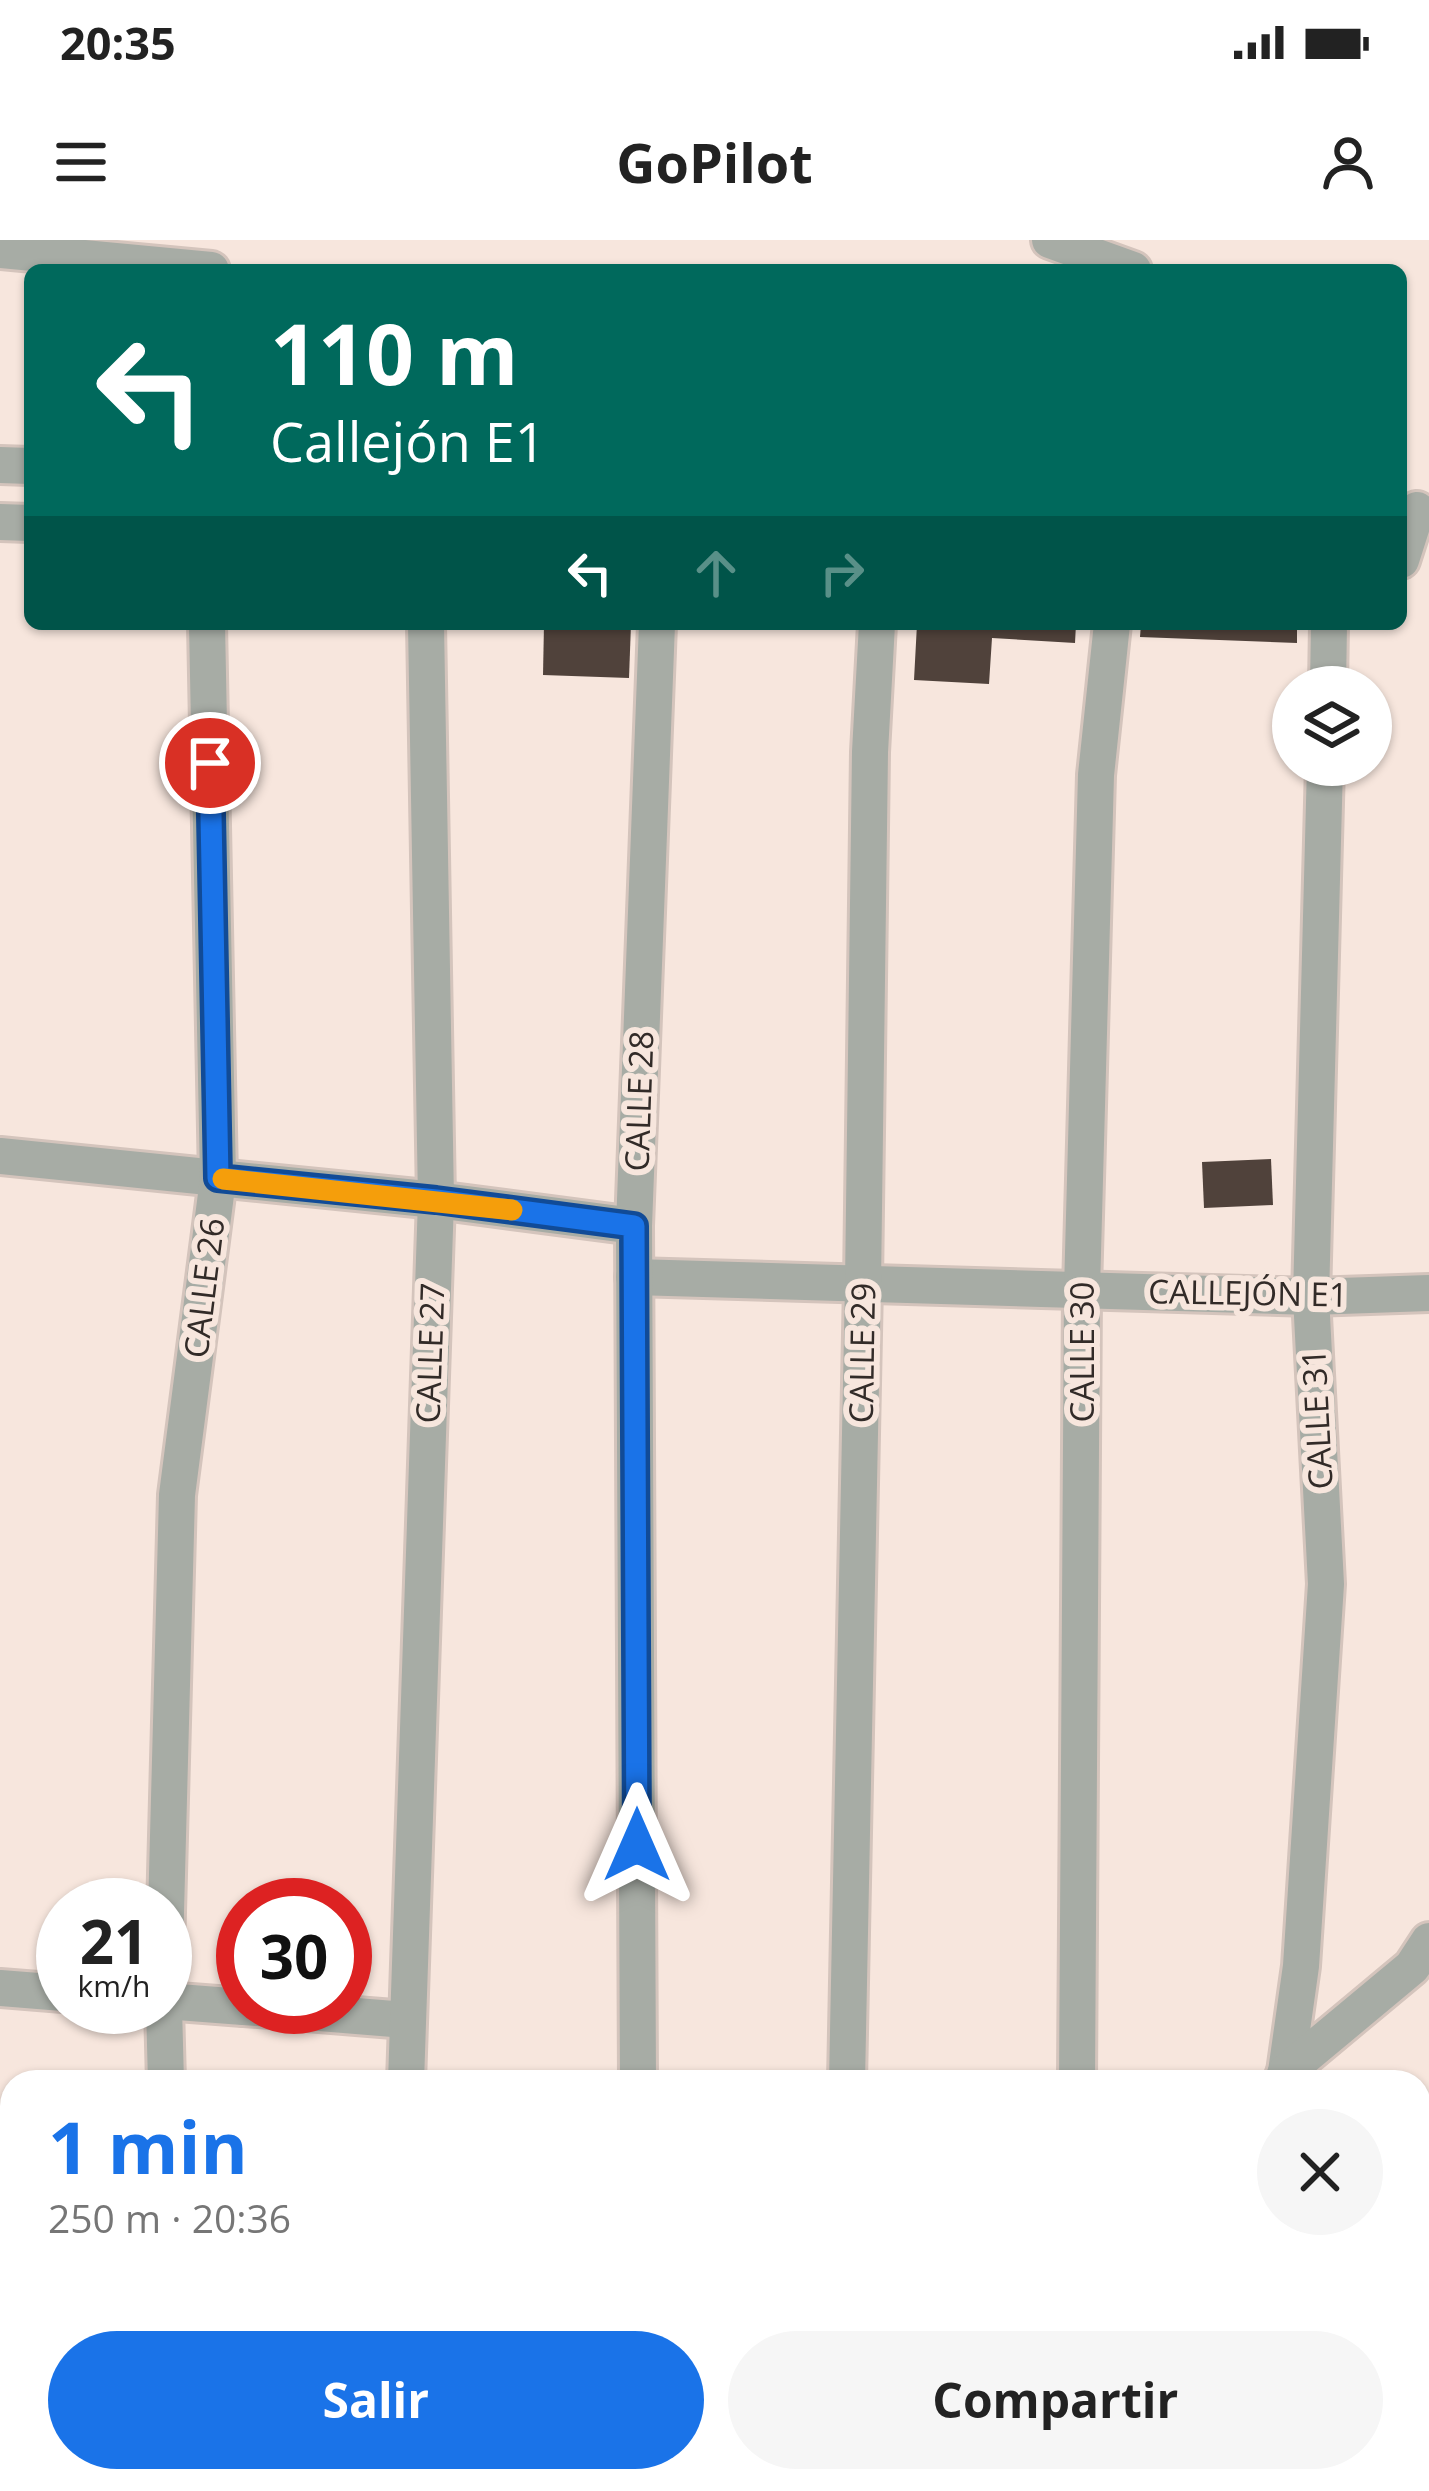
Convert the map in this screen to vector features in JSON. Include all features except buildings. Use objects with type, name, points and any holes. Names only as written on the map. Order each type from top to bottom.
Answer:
[{"type":"street","points":[[1050,240],[1116,264]]},
{"type":"street","points":[[0,250],[148,264]]},
{"type":"street","points":[[1407,543],[1416,510]]},
{"type":"street","name":"CALLE 26","points":[[167,1878],[177,1495],[218,1178],[207,630]]},
{"type":"street","name":"CALLE 27","points":[[406,2070],[436,1200],[426,630]]},
{"type":"street","name":"CALLE 28","points":[[638,2070],[634,1226],[657,630]]},
{"type":"street","name":"CALLE 29","points":[[847,2070],[870,752],[878,630]]},
{"type":"street","name":"CALLE 30","points":[[1078,2070],[1082,1290],[1096,775],[1111,630]]},
{"type":"street","points":[[1328,666],[1329,630]]},
{"type":"street","name":"CALLE 31","points":[[1284,2070],[1301,1966],[1326,1584],[1311,1297],[1324,786]]},
{"type":"street","points":[[0,1156],[436,1200],[634,1226]]},
{"type":"street","name":"CALLEJÓN E1","points":[[634,1277],[1311,1297],[1429,1294]]},
{"type":"street","points":[[1292,2070],[1423,1962]]},
{"type":"street","points":[[0,1988],[36,1991]]},
{"type":"street","points":[[372,2017],[406,2020]]},
{"type":"street","points":[[165,2034],[166,2070]]},
{"type":"slow traffic","points":[[223,1179],[512,1210]]},
{"type":"route","points":[[210,763],[218,1178],[634,1226],[637,1845]]}]
